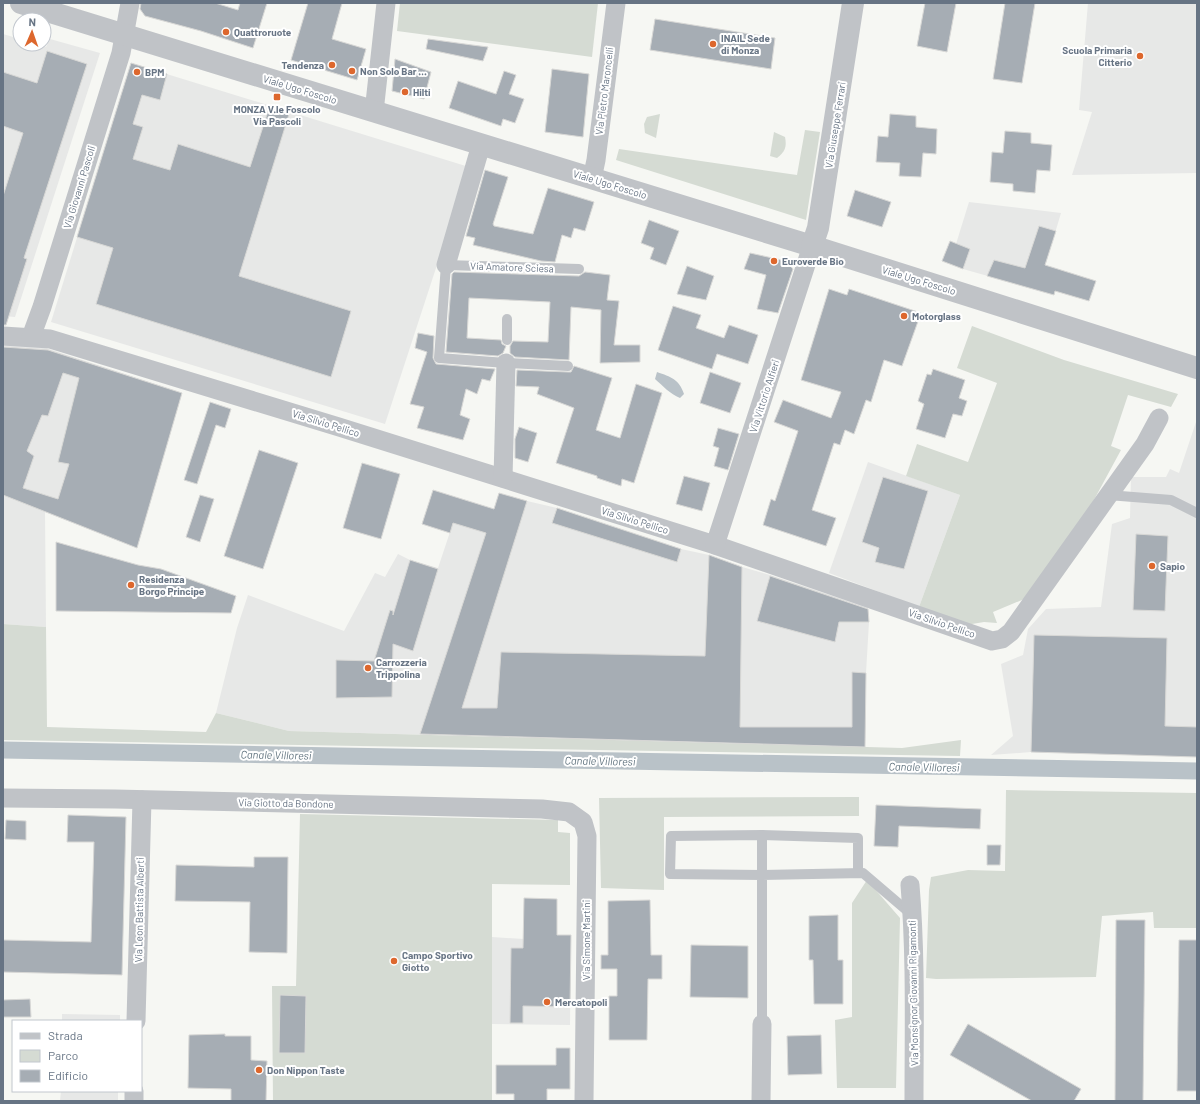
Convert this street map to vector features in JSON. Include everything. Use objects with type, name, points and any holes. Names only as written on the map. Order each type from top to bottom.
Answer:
[{"type":"street","name":"Viale Ugo Foscolo","points":[[21,3],[812,246],[1197,368]]},
{"type":"street","name":"Via Giovanni Pascoli","points":[[30,337],[42,307],[121,53],[130,3]]},
{"type":"street","points":[[374,112],[386,3]]},
{"type":"street","name":"Via Pietro Maroncelli","points":[[592,179],[596,160],[616,3]]},
{"type":"street","name":"Via Giuseppe Ferrari","points":[[812,246],[818,228],[853,3]]},
{"type":"street","points":[[446,265],[481,145]]},
{"type":"street","name":"Via Vittorio Alfieri","points":[[715,545],[812,246]]},
{"type":"street","name":"Via Silvio Pellico","points":[[3,336],[50,339],[339,427],[715,545],[992,641],[1002,639],[1011,632],[1145,444],[1159,418]]},
{"type":"street","points":[[503,478],[506,361]]},
{"type":"street","name":"Via Giotto da Bondone","points":[[3,798],[542,809],[569,812]]},
{"type":"street","name":"Via Leon Battista Alberti","points":[[136,1020],[142,800]]},
{"type":"street","name":"Via Simone Martini","points":[[569,812],[583,822],[587,836],[584,1101]]},
{"type":"street","name":"Via Monsignor Giovanni Rigamonti","points":[[910,885],[913,915],[914,1101]]},
{"type":"street","points":[[762,1024],[762,1101]]},
{"type":"lane","name":"Via Amatore Sciesa","points":[[446,265],[579,269]]},
{"type":"lane","points":[[446,265],[439,358],[568,366]]},
{"type":"lane","points":[[507,319],[507,340]]},
{"type":"lane","points":[[1108,495],[1171,500],[1197,513]]},
{"type":"lane","points":[[858,873],[858,838],[762,835],[671,836],[670,874],[762,875],[864,873],[913,915]]},
{"type":"lane","points":[[762,835],[762,1024]]},
{"type":"shaded area","name":"Scuola Primaria Citterio","points":[[1088,3],[1197,3],[1197,173],[1072,175],[1092,112],[1079,110]]},
{"type":"shaded area","points":[[3,34],[12,37],[12,52],[52,52],[52,40],[100,53],[15,317],[3,316]]},
{"type":"shaded area","points":[[131,63],[469,167],[385,424],[51,322]]},
{"type":"shaded area","points":[[969,202],[1061,213],[1038,290],[963,269],[956,244]]},
{"type":"shaded area","points":[[3,344],[43,347],[182,393],[137,548],[45,512],[46,627],[3,624]]},
{"type":"shaded area","points":[[657,372],[674,379],[680,385],[684,394],[680,398],[667,390],[655,379]]},
{"type":"shaded area","name":"Sapio","points":[[1197,419],[1197,757],[1031,752],[991,755],[1013,736],[1001,664],[1023,655],[1028,629],[1046,609],[1101,607],[1112,524],[1130,518],[1131,477],[1166,477],[1170,469],[1179,473]]},
{"type":"shaded area","points":[[868,462],[960,495],[919,607],[829,573]]},
{"type":"shaded area","points":[[499,493],[557,508],[681,549],[709,555],[867,607],[869,622],[866,673],[865,747],[289,731],[216,713],[237,628],[248,595],[344,631],[375,573],[385,577],[398,554],[410,560],[438,568],[453,523],[486,533]]},
{"type":"shaded area","points":[[571,935],[570,1025],[492,1024],[492,937],[524,939]]},
{"type":"shaded area","points":[[62,1014],[120,1015],[120,1020],[62,1020]]},
{"type":"shaded area","points":[[61,1092],[118,1092],[118,1101],[60,1101]]},
{"type":"green space","points":[[400,3],[598,3],[592,57],[397,31]]},
{"type":"green space","points":[[660,114],[656,138],[645,133],[644,124],[647,117]]},
{"type":"green space","points":[[805,130],[820,132],[806,220],[616,160],[619,149],[797,175]]},
{"type":"green space","points":[[774,132],[785,137],[786,141],[785,149],[777,158],[770,156]]},
{"type":"green space","points":[[972,326],[1064,360],[1178,394],[1171,407],[1128,395],[1111,446],[1121,450],[1089,509],[1029,597],[993,612],[997,623],[984,622],[966,625],[919,607],[960,495],[906,476],[917,444],[968,462],[997,383],[957,368]]},
{"type":"green space","points":[[3,624],[46,627],[47,727],[206,732],[216,713],[289,731],[902,748],[961,740],[960,756],[3,740]]},
{"type":"green space","points":[[1006,790],[1197,793],[1197,928],[1154,928],[1153,912],[1102,916],[1096,977],[926,978],[929,890],[931,877],[968,870],[1005,871]]},
{"type":"green space","points":[[859,797],[859,816],[664,817],[664,890],[601,888],[599,798]]},
{"type":"green space","name":"Campo Sportivo Giotto","points":[[300,814],[558,820],[558,832],[570,833],[570,885],[492,884],[492,1101],[273,1101],[272,986],[296,986]]},
{"type":"green space","points":[[867,880],[900,918],[896,1088],[837,1088],[835,1020],[852,1017],[852,903]]},
{"type":"building","points":[[141,3],[215,3],[238,10],[240,3],[267,3],[253,48],[201,31],[145,16],[140,9]]},
{"type":"building","points":[[308,3],[342,3],[332,39],[366,49],[357,80],[291,60]]},
{"type":"building","points":[[925,3],[956,3],[947,52],[917,46]]},
{"type":"building","points":[[1005,3],[1035,3],[1022,83],[993,79]]},
{"type":"building","name":"INAIL Sede di Monza","points":[[655,19],[775,38],[771,69],[650,50]]},
{"type":"building","points":[[428,39],[488,47],[483,61],[426,49]]},
{"type":"building","points":[[47,52],[87,64],[24,258],[27,259],[6,325],[3,325],[3,196],[23,133],[3,126],[3,72],[37,83]]},
{"type":"building","points":[[395,59],[431,72],[424,99],[392,91]]},
{"type":"building","points":[[131,63],[167,74],[160,100],[142,95],[133,124],[143,127],[133,159],[170,170],[178,144],[250,167],[270,105],[290,111],[239,276],[351,311],[331,377],[96,304],[113,248],[77,237]]},
{"type":"building","points":[[552,69],[589,74],[583,137],[545,132]]},
{"type":"building","points":[[504,71],[516,75],[509,94],[524,99],[515,123],[503,119],[501,126],[449,108],[458,81],[496,94]]},
{"type":"building","points":[[890,114],[916,116],[916,127],[937,129],[936,154],[923,153],[921,177],[899,176],[900,163],[876,162],[878,136],[888,137]]},
{"type":"building","points":[[1005,131],[1031,133],[1031,143],[1052,145],[1050,171],[1037,170],[1035,193],[1013,191],[1013,184],[990,182],[992,152],[1003,153]]},
{"type":"building","points":[[485,170],[508,177],[493,224],[494,226],[533,234],[548,188],[594,202],[585,231],[574,228],[571,238],[562,235],[555,262],[541,261],[473,245],[475,238],[466,236]]},
{"type":"building","points":[[855,190],[891,202],[882,227],[847,216]]},
{"type":"building","points":[[649,220],[679,231],[666,265],[650,259],[654,248],[641,243]]},
{"type":"building","points":[[1039,226],[1056,231],[1045,265],[1096,281],[1089,301],[1055,291],[1054,295],[987,276],[994,260],[1025,268]]},
{"type":"building","points":[[950,241],[970,249],[963,269],[942,261]]},
{"type":"building","points":[[750,253],[786,261],[793,269],[778,313],[757,309],[766,275],[744,269]]},
{"type":"building","points":[[687,266],[714,276],[706,300],[677,294]]},
{"type":"building","points":[[454,272],[579,276],[585,272],[610,275],[607,300],[619,301],[614,345],[640,345],[640,362],[600,363],[601,310],[571,307],[569,360],[515,357],[510,353],[510,346],[513,341],[548,342],[550,302],[469,298],[467,338],[501,340],[502,344],[506,346],[503,353],[498,356],[446,352],[452,274]]},
{"type":"building","points":[[829,289],[847,295],[849,289],[921,313],[902,366],[884,360],[871,402],[866,400],[854,434],[845,430],[840,445],[834,443],[812,510],[836,518],[826,546],[763,525],[771,499],[775,501],[798,431],[774,422],[783,400],[831,418],[841,392],[801,380]]},
{"type":"building","points":[[673,306],[701,315],[696,328],[724,338],[729,325],[758,335],[748,364],[717,354],[712,369],[658,350]]},
{"type":"building","points":[[418,333],[434,336],[433,358],[436,364],[495,369],[490,381],[482,379],[477,394],[466,389],[460,415],[470,419],[463,440],[417,428],[424,407],[410,404],[427,352],[415,348]]},
{"type":"building","points":[[3,347],[48,350],[182,393],[137,548],[3,495]],"holes":[[[63,373],[79,378],[58,462],[69,464],[58,499],[23,488],[34,456],[27,451],[42,415],[48,416]]]},
{"type":"building","points":[[574,366],[612,378],[596,430],[620,438],[636,384],[662,393],[634,483],[622,479],[621,486],[597,478],[597,476],[556,463],[574,408],[537,394],[539,387],[516,386],[517,370],[571,372]]},
{"type":"building","points":[[933,369],[965,380],[959,398],[967,401],[962,416],[953,414],[945,438],[916,429],[924,404],[918,401],[927,374],[931,375]]},
{"type":"building","points":[[710,372],[741,383],[730,413],[700,403]]},
{"type":"building","points":[[210,402],[231,409],[225,428],[216,425],[197,484],[184,480]]},
{"type":"building","points":[[519,427],[537,433],[528,462],[515,458],[515,439]]},
{"type":"building","points":[[718,428],[739,434],[728,470],[714,466],[719,448],[713,446]]},
{"type":"building","points":[[259,450],[298,463],[263,569],[224,556]]},
{"type":"building","points":[[362,463],[400,474],[381,539],[343,528]]},
{"type":"building","points":[[684,476],[710,483],[702,511],[676,504]]},
{"type":"building","points":[[883,477],[928,491],[904,569],[875,562],[879,548],[862,542]]},
{"type":"building","points":[[433,490],[494,509],[499,493],[527,501],[462,708],[497,708],[501,652],[705,656],[709,555],[742,567],[740,727],[852,727],[852,672],[866,673],[865,747],[420,734],[486,533],[453,523],[450,533],[422,524]]},
{"type":"building","points":[[200,495],[214,499],[200,542],[186,537]]},
{"type":"building","points":[[557,508],[681,549],[677,562],[552,523]]},
{"type":"building","points":[[1136,534],[1168,536],[1165,611],[1133,610]]},
{"type":"building","name":"Residenza Borgo Principe","points":[[56,542],[138,565],[161,569],[236,596],[231,613],[56,611]]},
{"type":"building","points":[[410,560],[438,569],[413,651],[393,644],[392,697],[336,698],[336,660],[374,661],[390,610],[393,611],[393,615]]},
{"type":"building","points":[[770,576],[868,609],[869,622],[839,622],[835,642],[757,621]]},
{"type":"building","points":[[1034,635],[1167,638],[1165,726],[1197,727],[1197,757],[1031,752]]},
{"type":"building","points":[[876,805],[981,809],[980,829],[899,826],[898,847],[874,846]]},
{"type":"building","points":[[68,815],[126,817],[122,975],[3,972],[3,940],[91,942],[94,842],[67,842]]},
{"type":"building","points":[[6,820],[26,821],[26,840],[5,839]]},
{"type":"building","points":[[987,845],[1001,845],[1000,865],[987,865]]},
{"type":"building","points":[[254,857],[288,857],[287,953],[249,952],[250,902],[175,901],[176,865],[254,867]]},
{"type":"building","points":[[524,898],[557,899],[557,935],[571,935],[570,1007],[523,1006],[523,1023],[510,1023],[511,948],[523,948]]},
{"type":"building","points":[[650,900],[651,955],[662,955],[662,979],[648,979],[647,1040],[609,1040],[609,996],[617,996],[617,969],[601,969],[601,955],[608,955],[608,901]]},
{"type":"building","points":[[838,915],[838,960],[843,960],[843,1004],[814,1004],[813,960],[809,960],[809,916]]},
{"type":"building","points":[[1116,920],[1145,920],[1143,1101],[1115,1101]]},
{"type":"building","points":[[1179,940],[1197,940],[1197,1091],[1177,1091]]},
{"type":"building","points":[[691,945],[748,946],[748,998],[690,997]]},
{"type":"building","points":[[280,995],[306,996],[305,1053],[279,1053]]},
{"type":"building","points":[[30,999],[31,1017],[3,1017],[3,1000]]},
{"type":"building","points":[[968,1024],[1081,1089],[1074,1101],[1032,1101],[950,1055]]},
{"type":"building","points":[[225,1034],[225,1036],[251,1036],[251,1060],[267,1061],[266,1101],[231,1101],[231,1089],[188,1088],[189,1035]]},
{"type":"building","points":[[821,1035],[822,1074],[788,1075],[787,1036]]},
{"type":"building","points":[[556,1048],[570,1048],[570,1089],[547,1089],[547,1101],[514,1101],[514,1094],[496,1094],[496,1065],[556,1065]]},
{"type":"waterway","name":"Canale Villoresi","points":[[3,750],[1197,771]]},
{"type":"place","name":"Quattroruote","points":[[226,32]]},
{"type":"place","name":"INAIL Sede di Monza","points":[[713,44]]},
{"type":"place","name":"Scuola Primaria Citterio","points":[[1140,56]]},
{"type":"place","name":"Tendenza","points":[[332,65]]},
{"type":"place","name":"Non Solo Bar ...","points":[[352,71]]},
{"type":"place","name":"BPM","points":[[137,72]]},
{"type":"place","name":"Hilti","points":[[405,92]]},
{"type":"place","name":"MONZA V.le Foscolo Via Pascoli","points":[[277,97]]},
{"type":"place","name":"Euroverde Bio","points":[[774,261]]},
{"type":"place","name":"Motorglass","points":[[904,316]]},
{"type":"place","name":"Sapio","points":[[1152,566]]},
{"type":"place","name":"Residenza Borgo Principe","points":[[131,585]]},
{"type":"place","name":"Carrozzeria Trippolina","points":[[368,668]]},
{"type":"place","name":"Campo Sportivo Giotto","points":[[394,961]]},
{"type":"place","name":"Mercatopoli","points":[[547,1002]]},
{"type":"place","name":"Don Nippon Taste","points":[[259,1070]]}]
